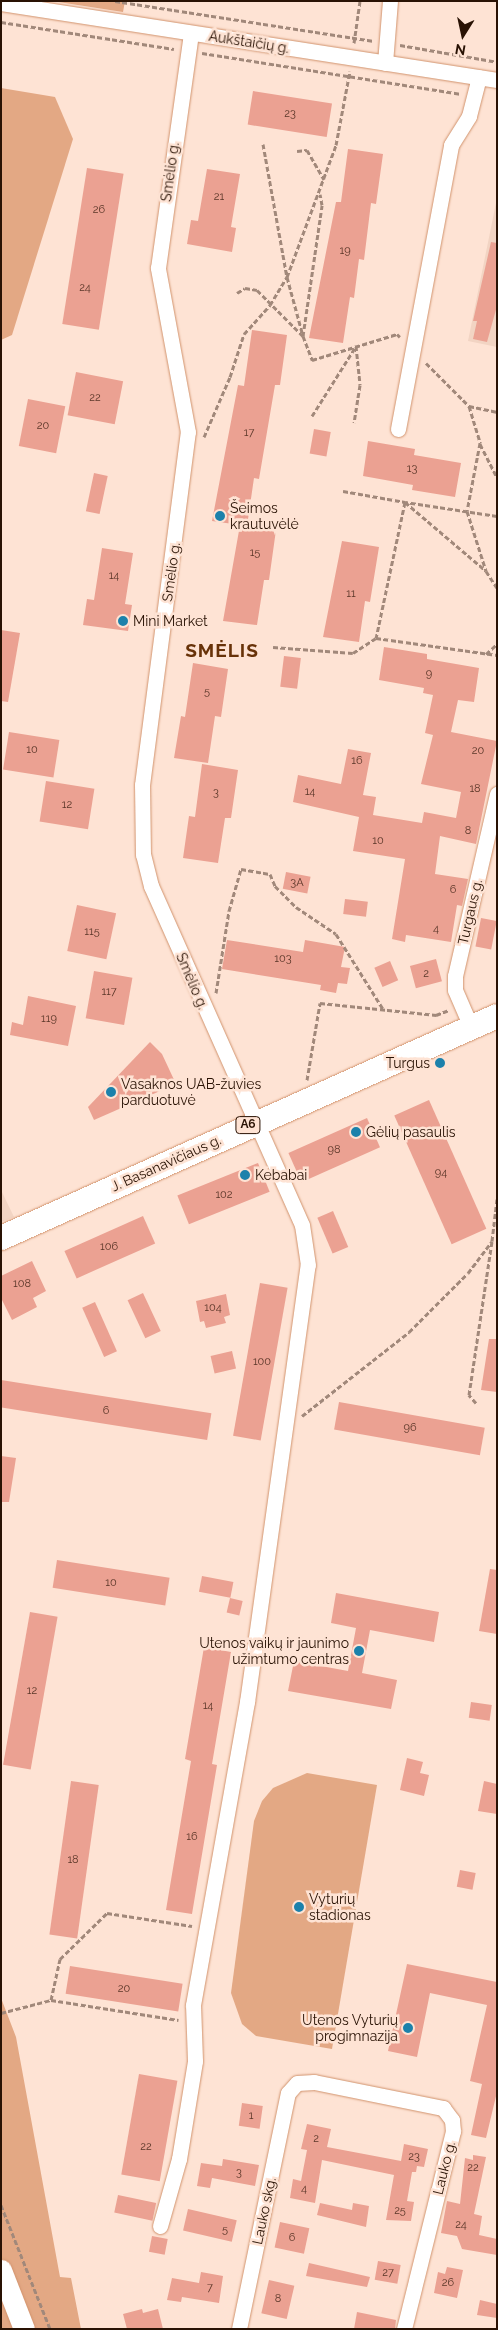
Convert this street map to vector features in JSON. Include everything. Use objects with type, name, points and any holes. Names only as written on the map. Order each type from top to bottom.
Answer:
[{"type":"main road","name":"J. Basanavičiaus g.","points":[[1,1238],[256,1122],[497,1016]]},
{"type":"main road","points":[[1,2270],[24,2329]]},
{"type":"street","points":[[385,63],[385,42],[390,1]]},
{"type":"street","name":"Aukštaičių g.","points":[[1,3],[497,80]]},
{"type":"street","name":"Smėlio g.","points":[[160,2226],[179,2159],[195,2060],[193,2005],[247,1702],[308,1265],[302,1225],[151,886],[143,855],[142,785],[186,452],[186,415],[158,268],[190,33]]},
{"type":"street","points":[[398,429],[451,145],[469,116],[479,77]]},
{"type":"street","name":"Turgaus g.","points":[[471,1027],[455,990],[455,976],[497,794]]},
{"type":"street","name":"Lauko g.","points":[[288,2093],[297,2083],[314,2082],[443,2108],[452,2120],[453,2131],[404,2329]]},
{"type":"street","name":"Lauko skg.","points":[[239,2329],[288,2093]]},
{"type":"path","points":[[115,1],[385,42],[497,62]]},
{"type":"path","points":[[186,452],[199,446],[212,422],[244,334],[270,305],[288,277],[336,145],[360,1]]},
{"type":"path","points":[[1,22],[474,96]]},
{"type":"path","points":[[263,144],[288,277],[303,336],[312,360],[397,334],[470,406],[480,443],[497,477]]},
{"type":"path","points":[[297,151],[307,150],[324,181]]},
{"type":"path","points":[[303,336],[322,205],[320,193]]},
{"type":"path","points":[[237,293],[245,288],[257,290],[303,336]]},
{"type":"path","points":[[312,416],[356,346]]},
{"type":"path","points":[[354,423],[360,385],[356,346]]},
{"type":"path","points":[[470,406],[497,412]]},
{"type":"path","points":[[480,443],[467,511],[486,571],[497,588]]},
{"type":"path","points":[[343,491],[497,516]]},
{"type":"path","points":[[405,502],[486,571]]},
{"type":"path","points":[[376,638],[405,502]]},
{"type":"path","points":[[273,647],[353,653],[376,638],[497,655]]},
{"type":"path","points":[[486,654],[497,644]]},
{"type":"path","points":[[215,1000],[229,911],[241,869],[270,874],[275,886],[296,908],[336,934],[383,1009]]},
{"type":"path","points":[[294,1105],[294,1093],[306,1088],[320,1003],[436,1015],[462,1006]]},
{"type":"path","points":[[476,1403],[469,1395],[496,1217],[497,1199]]},
{"type":"path","points":[[284,1430],[409,1332],[468,1273],[492,1241]]},
{"type":"path","points":[[52,2000],[60,1959],[108,1913],[207,1929]]},
{"type":"path","points":[[1,2013],[52,2000],[194,2022]]},
{"type":"path","points":[[1,2205],[50,2329]]},
{"type":"shaded area","points":[[52,1],[125,1],[123,12]]},
{"type":"shaded area","points":[[1,88],[55,97],[73,139],[12,335],[1,340]]},
{"type":"shaded area","points":[[497,198],[497,347],[468,341]]},
{"type":"shaded area","points":[[1,1190],[14,1217],[1,1222]]},
{"type":"shaded area","name":"Vyturių stadionas","points":[[307,1773],[377,1785],[332,2049],[256,2036],[242,2024],[231,1993],[254,1821],[262,1801],[273,1788]]},
{"type":"shaded area","points":[[1,1998],[16,2037],[60,2277],[71,2278],[81,2329],[1,2329]]},
{"type":"building","points":[[253,91],[332,104],[327,137],[248,125]]},
{"type":"building","points":[[348,149],[383,154],[376,204],[371,203],[364,260],[359,259],[354,298],[350,297],[343,343],[309,338],[336,202],[341,202]]},
{"type":"building","points":[[87,168],[124,174],[99,330],[62,324]]},
{"type":"building","points":[[207,169],[240,174],[231,227],[236,228],[232,252],[187,244],[191,220],[198,221]]},
{"type":"building","points":[[491,242],[497,243],[497,306],[487,342],[473,339],[477,321],[473,321]]},
{"type":"building","points":[[252,330],[287,335],[280,385],[275,385],[259,479],[254,478],[247,526],[276,530],[269,580],[264,580],[257,625],[223,621],[240,525],[212,521],[238,385],[244,386]]},
{"type":"building","points":[[76,372],[123,381],[115,424],[68,415]]},
{"type":"building","points":[[28,399],[65,406],[56,453],[19,446]]},
{"type":"building","points":[[314,429],[331,432],[326,457],[310,454]]},
{"type":"building","points":[[368,441],[415,449],[414,455],[461,463],[455,497],[412,490],[413,485],[363,476]]},
{"type":"building","points":[[94,473],[108,476],[100,514],[86,511]]},
{"type":"building","points":[[342,541],[379,547],[370,602],[365,601],[359,642],[323,637]]},
{"type":"building","points":[[102,548],[133,553],[125,604],[132,605],[128,631],[83,625],[87,599],[94,600]]},
{"type":"building","points":[[1,630],[20,633],[8,702],[1,701]]},
{"type":"building","points":[[384,647],[427,654],[427,659],[479,668],[474,702],[458,700],[451,732],[497,741],[476,844],[440,836],[435,874],[468,879],[462,906],[457,905],[451,942],[406,935],[405,942],[392,939],[405,859],[353,851],[359,817],[293,802],[298,775],[341,784],[348,749],[371,753],[363,795],[376,797],[373,815],[422,823],[424,812],[456,818],[461,792],[421,784],[433,735],[425,733],[433,695],[423,693],[424,688],[379,680]]},
{"type":"building","points":[[284,656],[301,658],[297,689],[280,687]]},
{"type":"building","points":[[193,663],[228,669],[221,717],[215,716],[208,763],[174,758],[181,716],[185,717]]},
{"type":"building","points":[[9,732],[59,740],[53,778],[3,770]]},
{"type":"building","points":[[202,764],[238,770],[231,818],[225,818],[218,863],[183,858],[189,816],[195,817]]},
{"type":"building","points":[[46,781],[94,789],[88,829],[40,821]]},
{"type":"building","points":[[286,872],[311,877],[307,893],[283,889]]},
{"type":"building","points":[[345,899],[368,902],[366,917],[343,914]]},
{"type":"building","points":[[77,905],[116,913],[106,959],[67,951]]},
{"type":"building","points":[[481,918],[497,921],[491,950],[475,946]]},
{"type":"building","points":[[227,940],[303,952],[305,940],[345,947],[341,967],[350,968],[347,984],[338,983],[336,993],[320,990],[321,985],[222,969]]},
{"type":"building","points":[[436,959],[442,981],[416,988],[410,966]]},
{"type":"building","points":[[390,961],[398,980],[383,987],[374,968]]},
{"type":"building","points":[[94,971],[132,978],[124,1025],[86,1018]]},
{"type":"building","points":[[28,996],[76,1006],[68,1046],[10,1035],[12,1022],[23,1025]]},
{"type":"building","points":[[150,1042],[162,1054],[176,1084],[94,1120],[88,1107]]},
{"type":"building","points":[[429,1100],[486,1229],[452,1244],[394,1115]]},
{"type":"building","points":[[367,1118],[380,1147],[301,1182],[288,1153]]},
{"type":"building","points":[[258,1163],[270,1192],[189,1224],[177,1196]]},
{"type":"building","points":[[333,1211],[348,1247],[333,1254],[317,1218]]},
{"type":"building","points":[[143,1216],[155,1243],[77,1278],[64,1251]]},
{"type":"building","points":[[32,1261],[46,1291],[33,1298],[37,1307],[12,1320],[1,1298],[1,1276]]},
{"type":"building","points":[[260,1283],[288,1288],[261,1441],[233,1436]]},
{"type":"building","points":[[143,1293],[161,1331],[145,1338],[128,1300]]},
{"type":"building","points":[[226,1294],[230,1315],[224,1317],[226,1323],[206,1328],[204,1321],[200,1322],[196,1301]]},
{"type":"building","points":[[95,1302],[117,1351],[104,1357],[82,1308]]},
{"type":"building","points":[[489,1339],[497,1339],[497,1392],[481,1390]]},
{"type":"building","points":[[232,1351],[236,1369],[215,1373],[211,1356]]},
{"type":"building","points":[[1,1380],[211,1413],[207,1440],[1,1407]]},
{"type":"building","points":[[339,1402],[485,1428],[480,1455],[334,1430]]},
{"type":"building","points":[[1,1456],[16,1458],[9,1502],[1,1502]]},
{"type":"building","points":[[57,1560],[170,1578],[165,1605],[53,1588]]},
{"type":"building","points":[[490,1569],[497,1570],[497,1634],[479,1631]]},
{"type":"building","points":[[202,1576],[233,1582],[230,1598],[199,1592]]},
{"type":"building","name":"Utenos vaikų ir jaunimo užimtumo centras","points":[[336,1593],[439,1612],[434,1642],[370,1630],[362,1673],[397,1680],[391,1709],[288,1691],[294,1661],[348,1671],[356,1628],[331,1623]]},
{"type":"building","points":[[230,1598],[243,1601],[239,1616],[227,1613]]},
{"type":"building","points":[[30,1612],[58,1617],[31,1770],[3,1765]]},
{"type":"building","points":[[204,1647],[231,1652],[212,1764],[217,1765],[192,1914],[166,1910],[191,1761],[185,1759]]},
{"type":"building","points":[[471,1702],[492,1705],[490,1721],[469,1718]]},
{"type":"building","points":[[407,1758],[423,1762],[420,1773],[429,1775],[424,1796],[400,1790]]},
{"type":"building","points":[[71,1781],[99,1785],[77,1938],[49,1934]]},
{"type":"building","points":[[484,1781],[497,1784],[497,1814],[478,1811]]},
{"type":"building","points":[[460,1870],[476,1873],[472,1890],[457,1887]]},
{"type":"building","name":"Utenos Vyturių progimnazija","points":[[407,1964],[497,1982],[497,2092],[486,2138],[471,2135],[482,2084],[470,2081],[487,2005],[430,1993],[417,2057],[388,2051]]},
{"type":"building","points":[[70,1966],[183,1984],[178,2011],[66,1994]]},
{"type":"building","points":[[139,2074],[177,2081],[160,2181],[121,2174]]},
{"type":"building","points":[[242,2103],[263,2106],[260,2129],[239,2126]]},
{"type":"building","points":[[307,2124],[331,2129],[327,2147],[401,2161],[404,2144],[428,2149],[424,2167],[417,2166],[416,2172],[412,2172],[407,2201],[414,2202],[411,2221],[386,2220],[394,2175],[322,2160],[315,2203],[290,2198],[293,2179],[301,2181],[307,2150],[301,2149]]},
{"type":"building","points":[[473,2155],[486,2157],[474,2214],[482,2216],[479,2235],[497,2239],[497,2255],[462,2249],[457,2236],[441,2233],[447,2201],[460,2204],[465,2158],[473,2160]]},
{"type":"building","points":[[223,2159],[259,2165],[255,2186],[212,2178],[210,2188],[197,2186],[201,2163],[222,2166]]},
{"type":"building","points":[[118,2195],[156,2203],[152,2221],[114,2213]]},
{"type":"building","points":[[320,2203],[352,2210],[353,2203],[369,2206],[366,2227],[317,2215]]},
{"type":"building","points":[[188,2209],[237,2220],[232,2242],[183,2230]]},
{"type":"building","points":[[280,2222],[309,2228],[304,2254],[275,2247]]},
{"type":"building","points":[[152,2236],[168,2239],[165,2255],[149,2252]]},
{"type":"building","points":[[378,2261],[401,2265],[397,2284],[375,2280]]},
{"type":"building","points":[[309,2263],[370,2277],[367,2287],[306,2276]]},
{"type":"building","points":[[447,2267],[463,2270],[457,2298],[434,2293],[438,2272],[445,2274]]},
{"type":"building","points":[[201,2272],[223,2276],[219,2303],[182,2297],[181,2302],[167,2300],[172,2278],[199,2283]]},
{"type":"building","points":[[269,2280],[294,2286],[287,2319],[261,2313]]},
{"type":"building","points":[[480,2300],[497,2304],[497,2318],[477,2315]]},
{"type":"building","points":[[142,2309],[143,2313],[158,2309],[163,2329],[127,2329],[123,2314]]},
{"type":"building","points":[[357,2312],[396,2320],[395,2329],[354,2329]]},
{"type":"place","name":"Šeimos krautuvėlė","points":[[220,516]]},
{"type":"place","name":"Mini Market","points":[[123,621]]},
{"type":"place","name":"Turgus","points":[[440,1063]]},
{"type":"place","name":"Vasaknos UAB-žuvies parduotuvė","points":[[111,1092]]},
{"type":"place","name":"Gėlių pasaulis","points":[[356,1132]]},
{"type":"place","name":"Kebabai","points":[[245,1175]]},
{"type":"place","name":"Utenos vaikų ir jaunimo užimtumo centras","points":[[359,1651]]},
{"type":"place","name":"Vyturių stadionas","points":[[299,1907]]},
{"type":"place","name":"Utenos Vyturių progimnazija","points":[[408,2028]]},
{"type":"district","name":"SMĖLIS","points":[[222,651]]}]
